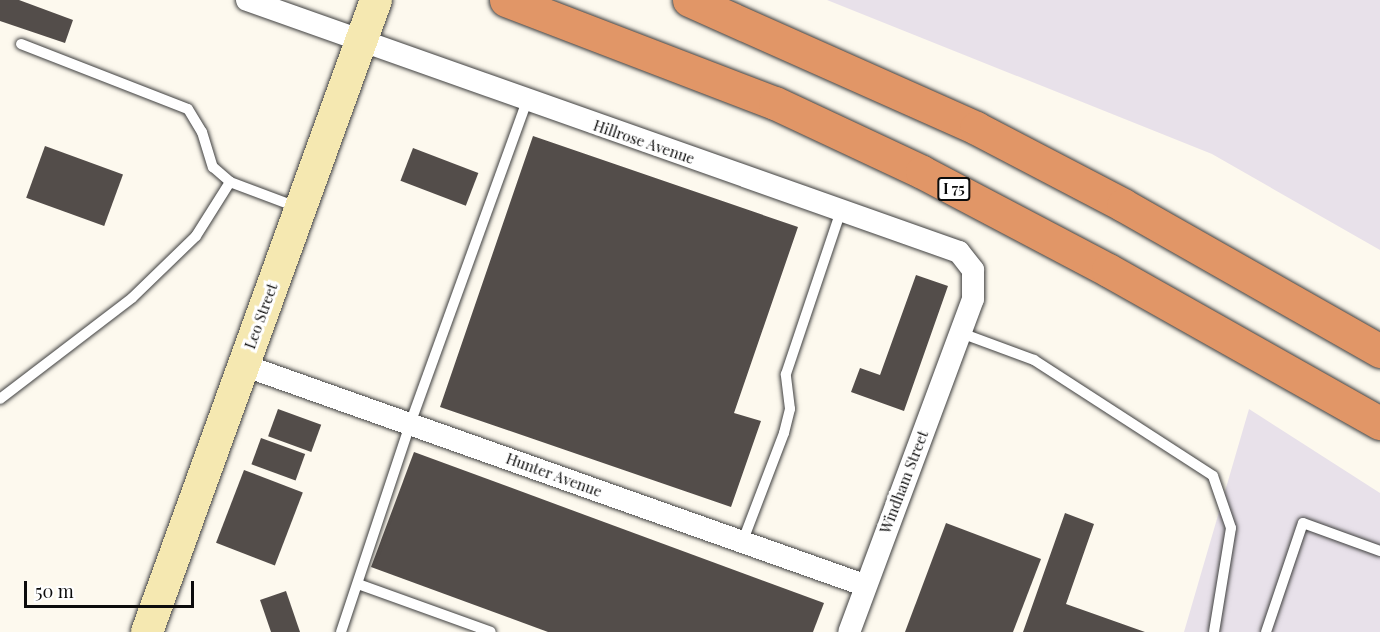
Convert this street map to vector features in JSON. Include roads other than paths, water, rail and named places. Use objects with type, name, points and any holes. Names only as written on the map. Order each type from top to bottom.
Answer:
[{"type":"highway","name":"I 75","points":[[506,0],[775,103],[922,172],[1108,270],[1380,423]]},
{"type":"highway","points":[[689,0],[976,128],[1123,205],[1380,351]]},
{"type":"street","name":"Hillrose Avenue","points":[[247,0],[959,252],[973,270],[973,299],[962,333]]},
{"type":"street","name":"Leo Street","points":[[147,632],[376,0]]},
{"type":"street","name":"Windham Street","points":[[849,632],[864,585],[962,333]]},
{"type":"street","name":"Hunter Avenue","points":[[243,365],[864,585]]},
{"type":"lane","points":[[21,44],[188,109],[202,132],[213,167],[230,182],[300,208]]},
{"type":"lane","points":[[341,632],[410,424],[527,101]]},
{"type":"lane","points":[[0,399],[132,298],[196,236],[230,182]]},
{"type":"lane","points":[[742,543],[784,434],[790,409],[786,374],[842,211]]},
{"type":"lane","points":[[962,333],[1034,360],[1213,476],[1231,528],[1214,632]]},
{"type":"lane","points":[[1266,632],[1303,524],[1380,551]]},
{"type":"lane","points":[[357,584],[491,632]]}]
